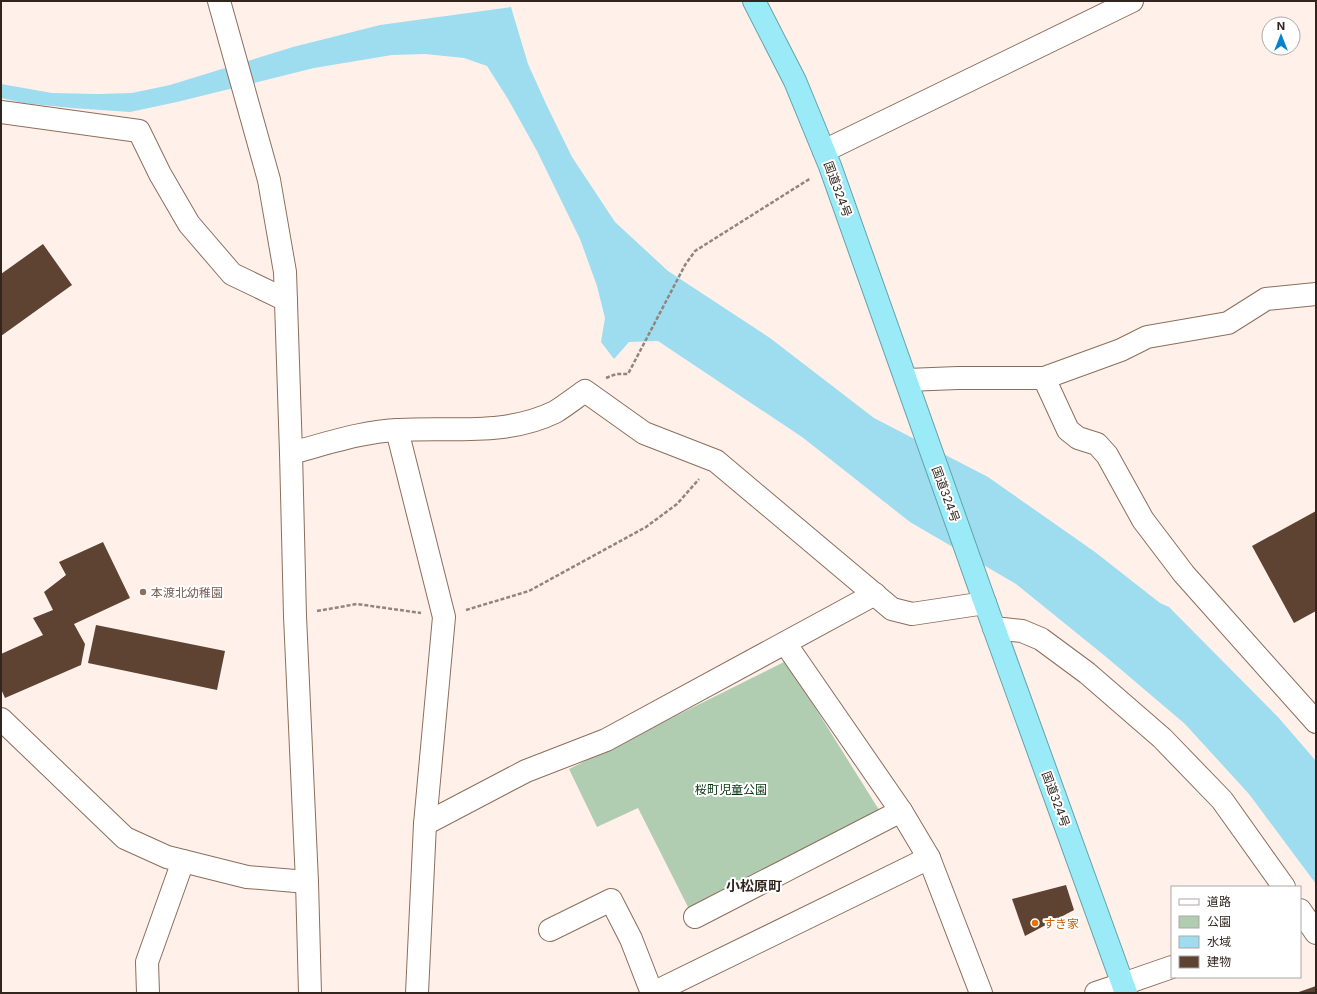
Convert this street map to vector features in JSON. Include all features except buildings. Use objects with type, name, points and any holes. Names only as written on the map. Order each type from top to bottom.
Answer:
[{"type":"highway","name":"国道324号","points":[[754,1],[795,81],[827,158],[982,596],[1125,988]]},
{"type":"street","points":[[219,1],[269,180],[284,272],[291,453],[295,616],[307,882],[310,993]]},
{"type":"street","points":[[827,158],[1132,1]]},
{"type":"street","points":[[1,112],[139,131],[160,174],[189,224],[232,274],[286,300]]},
{"type":"street","points":[[906,380],[958,378],[1044,378],[1121,350],[1147,337],[1228,323],[1266,299],[1316,294]]},
{"type":"street","points":[[1044,378],[1068,430],[1078,438],[1097,444],[1107,455],[1143,520],[1184,574],[1316,722]]},
{"type":"street","points":[[291,453],[358,436],[397,430],[480,430],[524,424],[555,411],[585,391],[644,433],[716,461],[892,609],[912,614],[982,596]]},
{"type":"street","points":[[397,430],[444,617],[425,824],[416,993]]},
{"type":"street","points":[[425,824],[526,771],[606,740],[875,594]]},
{"type":"street","points":[[994,628],[1022,631],[1042,639],[1087,673],[1162,738],[1222,800],[1283,886]]},
{"type":"street","points":[[785,643],[901,811],[928,858],[981,993]]},
{"type":"street","points":[[1,718],[125,838],[167,857],[247,877],[307,882]]},
{"type":"street","points":[[696,917],[901,811]]},
{"type":"street","points":[[550,930],[612,900],[632,939],[653,993],[928,858]]},
{"type":"street","points":[[148,993],[147,962],[183,861]]},
{"type":"street","points":[[1096,993],[1125,988],[1171,967]]},
{"type":"path","points":[[585,391],[598,381],[616,374],[628,374],[685,265],[695,251],[827,158]]},
{"type":"path","points":[[295,616],[357,604],[444,617],[529,591],[646,527],[677,504],[716,461]]},
{"type":"green space","name":"桜町児童公園","points":[[786,661],[881,813],[690,911],[638,808],[597,827],[569,769]]},
{"type":"water","points":[[511,7],[528,64],[547,106],[572,157],[615,222],[668,271],[770,338],[874,418],[988,477],[1095,552],[1160,603],[1169,607],[1278,717],[1316,761],[1316,884],[1249,794],[1185,724],[1105,656],[1016,584],[910,522],[802,437],[658,341],[629,342],[614,359],[601,342],[605,318],[597,286],[580,239],[537,151],[508,99],[487,66],[464,58],[425,54],[392,55],[314,68],[177,102],[130,112],[23,103],[1,98],[1,84],[52,93],[132,93],[170,85],[293,47],[380,25]]},
{"type":"place","name":"本渡北幼稚園","points":[[143,592]]},
{"type":"place","name":"すき家","points":[[1035,923]]},
{"type":"district","name":"小松原町","points":[[754,885]]}]
